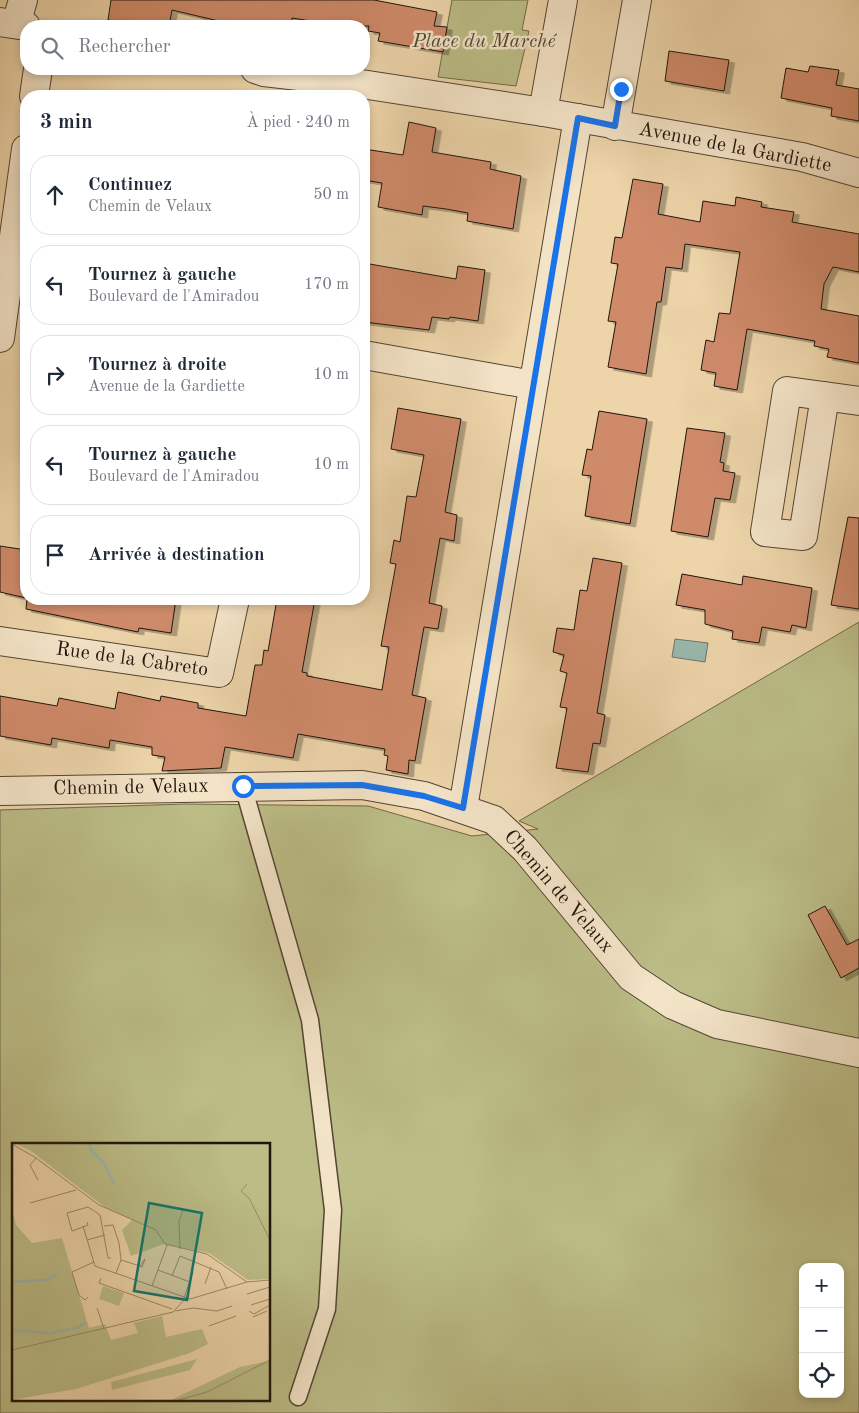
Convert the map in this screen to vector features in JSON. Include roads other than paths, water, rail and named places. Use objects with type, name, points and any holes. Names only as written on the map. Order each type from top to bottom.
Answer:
[{"type":"street","points":[[543,112],[563,0]]},
{"type":"street","points":[[615,126],[637,0]]},
{"type":"street","points":[[35,90],[37,75]]},
{"type":"street","name":"Avenue de la Gardiette","points":[[287,75],[314,80],[342,81],[543,112],[802,157],[859,173]]},
{"type":"street","points":[[463,808],[578,118]]},
{"type":"street","points":[[0,338],[16,295],[20,237]]},
{"type":"street","points":[[370,356],[533,385]]},
{"type":"street","points":[[826,396],[803,536],[765,532],[787,391],[826,396],[859,401]]},
{"type":"street","name":"Rue de la Cabreto","points":[[0,641],[219,673],[234,605]]},
{"type":"street","name":"Chemin de Velaux","points":[[0,791],[362,785],[424,796],[494,820],[525,849],[631,977],[673,1005],[717,1024],[859,1053]]},
{"type":"lane","points":[[243,786],[310,1020],[333,1210],[327,1309],[298,1397]]},
{"type":"water","points":[[675,639],[708,643],[705,662],[672,657]]},
{"type":"park label","name":"Place du Marché","points":[[484,42]]}]
